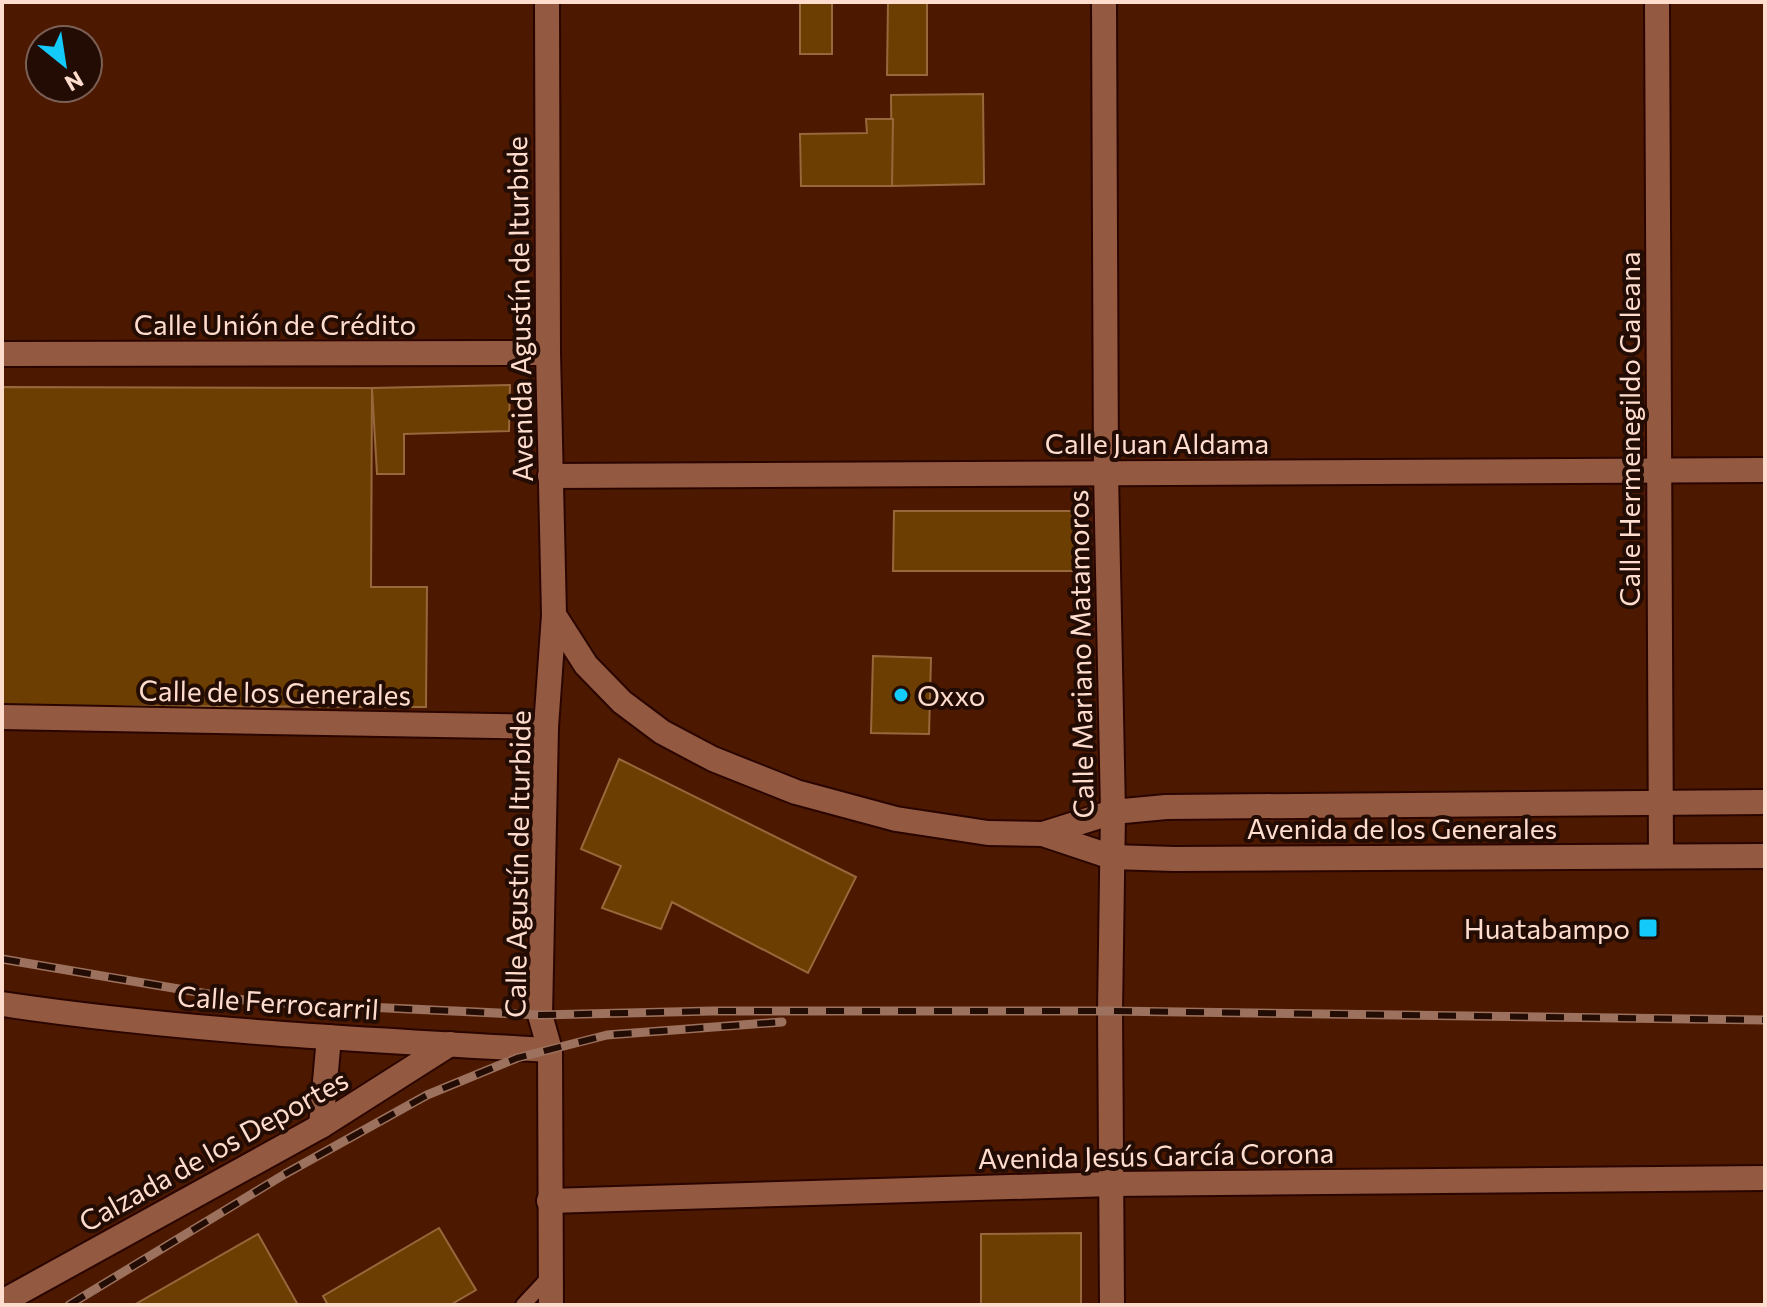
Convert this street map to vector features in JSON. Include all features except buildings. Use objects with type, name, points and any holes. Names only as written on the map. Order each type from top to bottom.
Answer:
[{"type":"street","name":"Avenida Agustín de Iturbide","points":[[547,2],[548,353],[554,615]]},
{"type":"street","name":"Calle Mariano Matamoros","points":[[1104,2],[1106,473],[1113,812],[1112,1305]]},
{"type":"street","name":"Calle Hermenegildo Galeana","points":[[1657,2],[1661,856]]},
{"type":"street","name":"Calle Unión de Crédito","points":[[2,354],[548,353]]},
{"type":"street","name":"Calle Juan Aldama","points":[[550,476],[1765,470]]},
{"type":"street","name":"Avenida de los Generales","points":[[554,615],[586,665],[622,702],[662,732],[713,759],[796,792],[896,819],[988,833],[1043,834],[1112,857],[1765,856]]},
{"type":"street","name":"Calle Agustín de Iturbide","points":[[551,1305],[550,1050],[540,1015],[546,727],[554,615]]},
{"type":"street","name":"Calle de los Generales","points":[[2,717],[546,727]]},
{"type":"street","name":"Avenida de los Generales","points":[[1043,834],[1113,812],[1166,807],[1765,802]]},
{"type":"street","name":"Calle Ferrocarril","points":[[2,1004],[78,1016],[329,1037],[550,1050]]},
{"type":"street","points":[[321,1126],[329,1037]]},
{"type":"street","name":"Calzada de los Deportes","points":[[2,1302],[321,1126],[450,1044]]},
{"type":"street","name":"Avenida Jesús García Corona","points":[[549,1201],[1112,1184],[1765,1178]]},
{"type":"lane","points":[[523,1305],[550,1276]]},
{"type":"railway","points":[[2,959],[256,1002],[540,1015],[712,1011],[1110,1011],[1765,1020]]},
{"type":"railway","points":[[69,1305],[285,1174],[427,1095],[517,1058],[607,1035],[782,1022]]},
{"type":"place","name":"Oxxo","points":[[901,695]]},
{"type":"place","name":"Huatabampo","points":[[1648,928]]}]
